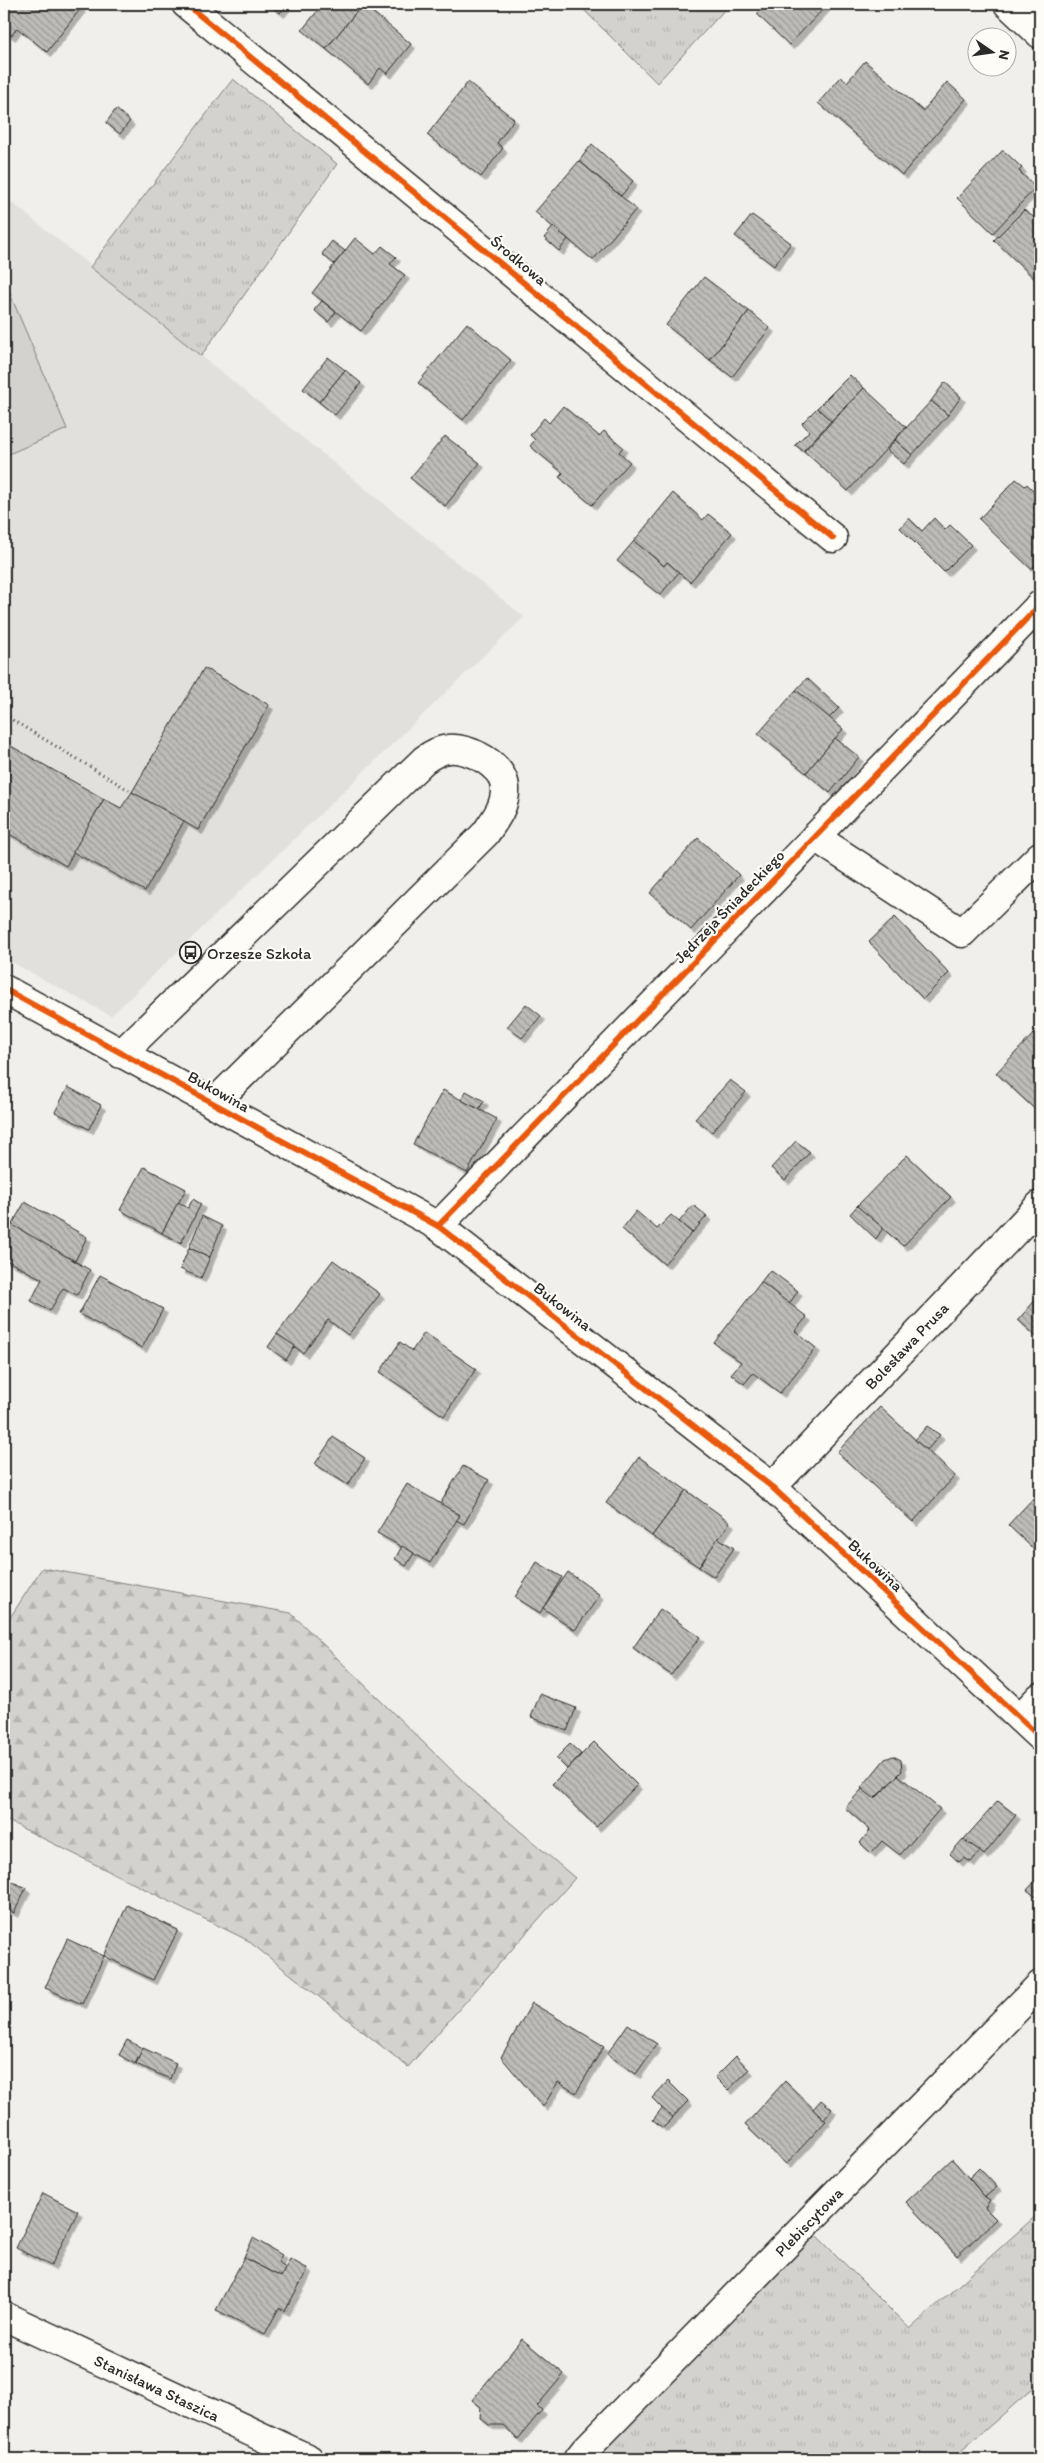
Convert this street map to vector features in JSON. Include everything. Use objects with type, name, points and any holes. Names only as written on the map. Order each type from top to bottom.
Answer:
[{"type":"street","name":"Środkowa","points":[[186,4],[834,538]]},
{"type":"street","points":[[1008,4],[1040,34]]},
{"type":"street","name":"Jędrzeja Śniadeckiego","points":[[438,1226],[1040,605]]},
{"type":"street","points":[[121,1054],[424,760],[435,752],[450,748],[469,752],[486,760],[500,774],[505,788],[499,814],[485,834],[213,1104]]},
{"type":"street","points":[[815,837],[962,933],[1040,856]]},
{"type":"street","name":"Bukowina","points":[[4,989],[438,1226],[772,1487],[1040,1737]]},
{"type":"street","name":"Bolesława Prusa","points":[[772,1487],[1040,1204]]},
{"type":"street","points":[[1020,1718],[1040,1697]]},
{"type":"street","name":"Plebiscytowa","points":[[578,2459],[598,2436],[1040,1985]]},
{"type":"street","name":"Stanisława Staszica","points":[[4,2316],[309,2459]]},
{"type":"path","points":[[4,715],[132,792]]},
{"type":"shaded area","points":[[4,196],[524,617],[111,1016],[4,958]]},
{"type":"green space","points":[[578,4],[730,4],[657,83]]},
{"type":"green space","points":[[233,79],[337,164],[201,356],[90,267]]},
{"type":"green space","points":[[4,283],[67,429],[4,456]]},
{"type":"green space","points":[[42,1568],[291,1613],[472,1790],[575,1878],[408,2067],[247,1940],[4,1819],[4,1627]]},
{"type":"green space","points":[[1040,2212],[1040,2382],[952,2459],[600,2459],[611,2442],[815,2234],[910,2329]]},
{"type":"building","points":[[4,4],[76,4],[81,8],[47,52],[17,28],[11,36],[4,31]]},
{"type":"building","points":[[268,4],[287,4],[280,13]]},
{"type":"building","points":[[323,4],[363,4],[326,49],[302,30]]},
{"type":"building","points":[[363,4],[411,44],[387,74],[380,68],[368,84],[326,49]]},
{"type":"building","points":[[767,4],[828,4],[789,45],[757,14]]},
{"type":"building","points":[[865,61],[923,111],[947,82],[966,99],[902,175],[818,103],[841,77],[847,82]]},
{"type":"building","points":[[468,82],[514,119],[497,143],[503,148],[481,177],[427,135]]},
{"type":"building","points":[[116,109],[130,121],[120,134],[106,123]]},
{"type":"building","points":[[592,144],[633,181],[621,196],[579,161]]},
{"type":"building","points":[[1003,150],[1022,168],[1019,171],[1036,187],[993,233],[957,198]]},
{"type":"building","points":[[579,161],[636,209],[593,260],[535,212]]},
{"type":"building","points":[[1024,210],[1040,222],[1040,284],[994,240]]},
{"type":"building","points":[[752,215],[791,243],[774,266],[735,236]]},
{"type":"building","points":[[553,227],[568,239],[559,251],[544,238]]},
{"type":"building","points":[[355,238],[375,254],[382,246],[396,257],[390,264],[405,275],[361,331],[312,293]]},
{"type":"building","points":[[332,241],[345,251],[334,264],[322,254]]},
{"type":"building","points":[[704,277],[749,311],[710,360],[666,325]]},
{"type":"building","points":[[322,301],[336,312],[328,322],[314,310]]},
{"type":"building","points":[[749,311],[770,328],[732,377],[710,360]]},
{"type":"building","points":[[467,323],[511,360],[463,420],[418,383]]},
{"type":"building","points":[[328,357],[345,370],[319,402],[303,389]]},
{"type":"building","points":[[345,370],[361,383],[335,415],[319,402]]},
{"type":"building","points":[[850,375],[864,388],[831,421],[817,408]]},
{"type":"building","points":[[945,382],[961,397],[948,415],[931,401]]},
{"type":"building","points":[[864,388],[906,427],[848,491],[804,451]]},
{"type":"building","points":[[931,401],[948,415],[912,455],[895,440]]},
{"type":"building","points":[[563,406],[599,436],[604,431],[623,447],[619,452],[630,462],[592,505],[559,477],[563,473],[530,446],[535,440],[530,435],[544,418],[549,423]]},
{"type":"building","points":[[817,408],[831,421],[803,451],[795,445],[809,431],[802,423]]},
{"type":"building","points":[[445,436],[480,463],[445,506],[410,478]]},
{"type":"building","points":[[895,440],[912,455],[904,464],[887,450]]},
{"type":"building","points":[[1016,479],[1025,486],[1027,484],[1040,497],[1040,560],[1031,569],[979,519]]},
{"type":"building","points":[[673,493],[703,520],[708,514],[732,533],[690,582],[667,562],[664,566],[634,541]]},
{"type":"building","points":[[909,518],[922,531],[934,518],[945,530],[950,525],[971,545],[944,572],[900,528]]},
{"type":"building","points":[[634,541],[664,566],[667,562],[679,572],[660,595],[617,561]]},
{"type":"building","points":[[204,668],[269,705],[198,830],[132,792]]},
{"type":"building","points":[[807,678],[839,708],[829,718],[796,690]]},
{"type":"building","points":[[796,690],[843,729],[806,773],[758,734]]},
{"type":"building","points":[[835,738],[859,757],[830,793],[806,773]]},
{"type":"building","points":[[4,742],[104,799],[66,866],[4,831]]},
{"type":"building","points":[[132,792],[184,821],[145,891],[73,852],[104,799],[121,808]]},
{"type":"building","points":[[698,838],[739,875],[691,930],[650,893]]},
{"type":"building","points":[[895,917],[949,973],[923,999],[869,942]]},
{"type":"building","points":[[526,1004],[541,1016],[522,1038],[507,1027]]},
{"type":"building","points":[[1040,1027],[1040,1114],[996,1073]]},
{"type":"building","points":[[730,1080],[746,1092],[712,1132],[695,1119]]},
{"type":"building","points":[[68,1087],[101,1105],[89,1129],[55,1112]]},
{"type":"building","points":[[443,1090],[497,1119],[467,1173],[413,1144]]},
{"type":"building","points":[[466,1091],[484,1101],[479,1109],[461,1100]]},
{"type":"building","points":[[796,1141],[810,1152],[785,1180],[771,1168]]},
{"type":"building","points":[[907,1155],[951,1197],[903,1246],[857,1206]]},
{"type":"building","points":[[144,1167],[186,1189],[162,1233],[120,1210]]},
{"type":"building","points":[[193,1199],[201,1204],[181,1243],[162,1233],[178,1202],[188,1208]]},
{"type":"building","points":[[25,1202],[87,1237],[75,1261],[11,1226]]},
{"type":"building","points":[[693,1205],[707,1216],[692,1233],[679,1222]]},
{"type":"building","points":[[857,1206],[883,1228],[876,1239],[850,1214]]},
{"type":"building","points":[[636,1211],[657,1229],[671,1215],[692,1233],[664,1264],[622,1229]]},
{"type":"building","points":[[202,1216],[222,1226],[210,1257],[189,1248]]},
{"type":"building","points":[[4,1220],[90,1270],[77,1295],[63,1288],[50,1311],[31,1301],[42,1279],[4,1259]]},
{"type":"building","points":[[189,1248],[210,1257],[201,1278],[180,1269]]},
{"type":"building","points":[[333,1260],[380,1294],[348,1335],[328,1320],[303,1353],[277,1334]]},
{"type":"building","points":[[770,1270],[798,1291],[789,1304],[761,1282]]},
{"type":"building","points":[[100,1275],[163,1309],[142,1348],[79,1314]]},
{"type":"building","points":[[761,1282],[807,1317],[795,1331],[816,1348],[780,1393],[753,1373],[744,1384],[731,1374],[741,1362],[714,1343]]},
{"type":"building","points":[[1037,1298],[1040,1301],[1040,1340],[1018,1320]]},
{"type":"building","points":[[424,1333],[476,1369],[444,1416],[380,1372],[400,1342],[412,1351]]},
{"type":"building","points":[[277,1334],[295,1346],[286,1360],[268,1347]]},
{"type":"building","points":[[880,1407],[955,1476],[913,1522],[837,1452]]},
{"type":"building","points":[[927,1426],[940,1435],[927,1450],[915,1440]]},
{"type":"building","points":[[333,1437],[365,1458],[348,1485],[315,1464]]},
{"type":"building","points":[[639,1457],[686,1490],[652,1536],[606,1503]]},
{"type":"building","points":[[463,1466],[489,1480],[464,1524],[456,1520],[460,1515],[440,1504]]},
{"type":"building","points":[[407,1484],[460,1515],[430,1563],[377,1533]]},
{"type":"building","points":[[686,1490],[730,1522],[699,1567],[652,1536]]},
{"type":"building","points":[[1040,1491],[1040,1555],[1008,1525]]},
{"type":"building","points":[[718,1538],[734,1548],[714,1577],[699,1567]]},
{"type":"building","points":[[402,1546],[414,1553],[406,1566],[395,1559]]},
{"type":"building","points":[[537,1562],[562,1577],[540,1613],[515,1597]]},
{"type":"building","points":[[568,1572],[600,1595],[575,1630],[543,1608]]},
{"type":"building","points":[[660,1609],[700,1637],[671,1675],[633,1648]]},
{"type":"building","points":[[540,1694],[576,1708],[567,1731],[531,1717]]},
{"type":"building","points":[[594,1742],[637,1785],[596,1827],[552,1784]]},
{"type":"building","points":[[570,1744],[581,1754],[567,1769],[556,1758]]},
{"type":"building","points":[[893,1756],[901,1760],[902,1771],[874,1799],[861,1788],[885,1759]]},
{"type":"building","points":[[898,1775],[940,1809],[900,1855],[882,1841],[871,1853],[860,1843],[870,1830],[845,1808],[862,1789],[875,1799]]},
{"type":"building","points":[[998,1801],[1016,1815],[984,1855],[964,1839]]},
{"type":"building","points":[[963,1839],[980,1851],[971,1862],[964,1858],[959,1862],[950,1854]]},
{"type":"building","points":[[1040,1876],[1040,1900],[1027,1890]]},
{"type":"building","points":[[4,1878],[26,1888],[14,1913],[4,1908]]},
{"type":"building","points":[[127,1905],[178,1930],[153,1980],[104,1956]]},
{"type":"building","points":[[67,1939],[104,1956],[82,2004],[45,1988]]},
{"type":"building","points":[[532,2003],[604,2046],[576,2093],[558,2082],[543,2107],[501,2057]]},
{"type":"building","points":[[628,2024],[657,2044],[636,2074],[607,2054]]},
{"type":"building","points":[[127,2040],[143,2048],[135,2064],[119,2055]]},
{"type":"building","points":[[143,2048],[176,2063],[170,2079],[136,2064]]},
{"type":"building","points":[[736,2056],[749,2070],[728,2090],[715,2077]]},
{"type":"building","points":[[668,2081],[688,2101],[672,2118],[652,2098]]},
{"type":"building","points":[[785,2081],[826,2121],[786,2164],[745,2125]]},
{"type":"building","points":[[821,2100],[832,2109],[824,2120],[813,2109]]},
{"type":"building","points":[[662,2108],[673,2118],[663,2128],[653,2120]]},
{"type":"building","points":[[952,2159],[985,2197],[990,2200],[985,2208],[996,2219],[957,2256],[906,2202]]},
{"type":"building","points":[[979,2168],[997,2187],[985,2197],[969,2178]]},
{"type":"building","points":[[43,2193],[78,2211],[51,2266],[16,2248]]},
{"type":"building","points":[[253,2238],[282,2255],[278,2263],[286,2268],[281,2277],[244,2258]]},
{"type":"building","points":[[244,2258],[281,2277],[290,2259],[308,2269],[285,2311],[279,2308],[265,2334],[216,2310]]},
{"type":"building","points":[[522,2339],[564,2374],[537,2406],[542,2410],[518,2439],[503,2425],[489,2425],[480,2418],[481,2407],[472,2400]]},
{"type":"cycle path","points":[[186,4],[833,538]]},
{"type":"cycle path","points":[[438,1226],[1040,605]]},
{"type":"cycle path","points":[[4,989],[438,1226],[772,1487],[1040,1737]]},
{"type":"place","name":"Orzesze Szkoła","points":[[191,953]]}]
